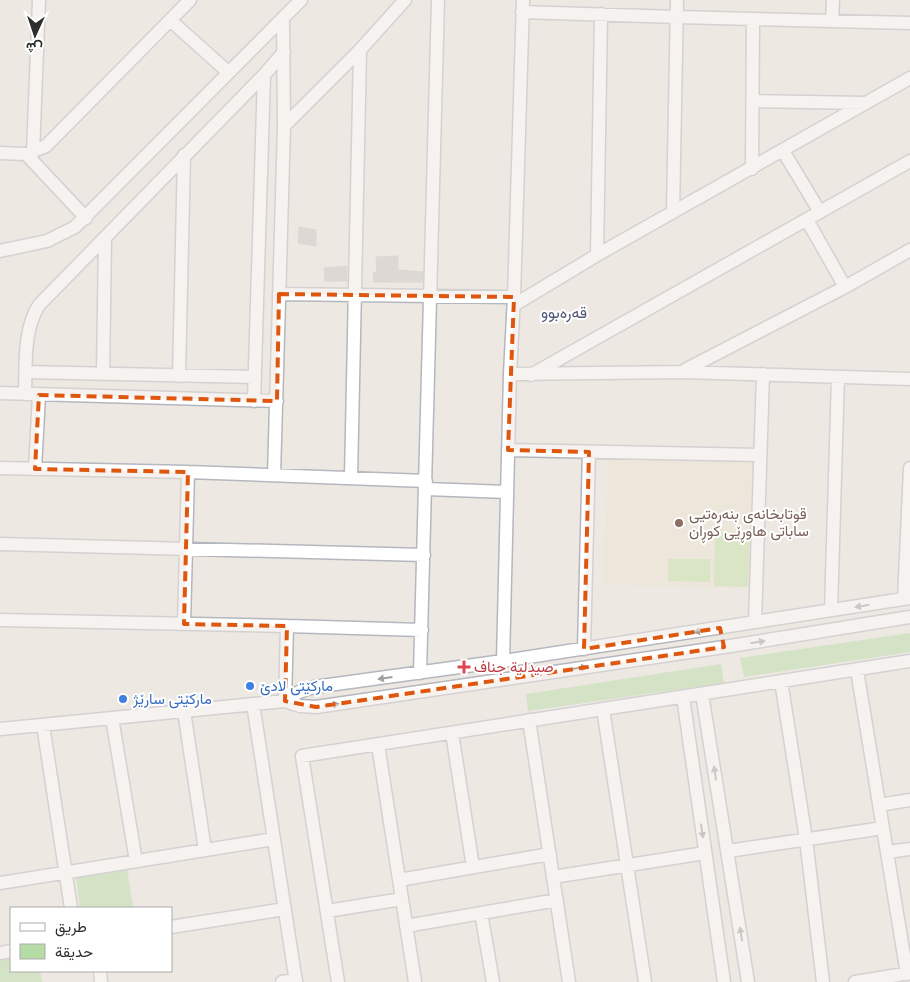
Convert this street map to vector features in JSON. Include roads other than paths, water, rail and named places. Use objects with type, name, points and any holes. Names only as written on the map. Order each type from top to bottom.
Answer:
[{"type":"street","points":[[39,0],[30,153],[86,218]]},
{"type":"street","points":[[0,153],[30,153],[46,146],[189,0]]},
{"type":"street","points":[[0,251],[55,238],[75,227],[86,218],[301,0]]},
{"type":"street","points":[[284,126],[360,50],[405,0]]},
{"type":"street","points":[[420,673],[438,0]]},
{"type":"street","points":[[674,212],[677,0]]},
{"type":"street","points":[[832,21],[833,0]]},
{"type":"street","points":[[502,661],[522,6],[601,14],[910,23]]},
{"type":"street","points":[[597,255],[601,14]]},
{"type":"street","points":[[274,475],[284,126],[283,19]]},
{"type":"street","points":[[752,19],[752,169]]},
{"type":"street","points":[[170,20],[228,72]]},
{"type":"street","points":[[351,478],[360,50]]},
{"type":"street","points":[[25,394],[28,331],[36,311],[44,299],[264,75],[284,52]]},
{"type":"street","points":[[254,401],[264,75]]},
{"type":"street","points":[[279,294],[430,295],[514,301],[752,169],[910,78]]},
{"type":"street","points":[[753,101],[865,103]]},
{"type":"street","points":[[783,151],[820,212]]},
{"type":"street","points":[[179,376],[184,156]]},
{"type":"street","points":[[531,375],[910,161]]},
{"type":"street","points":[[807,220],[846,287]]},
{"type":"street","points":[[103,374],[104,238]]},
{"type":"street","points":[[683,372],[846,287],[910,250]]},
{"type":"street","points":[[26,372],[255,377]]},
{"type":"street","points":[[510,374],[683,372],[910,379]]},
{"type":"street","points":[[755,622],[763,374]]},
{"type":"street","points":[[831,610],[838,377]]},
{"type":"street","points":[[0,393],[277,401]]},
{"type":"street","points":[[36,469],[39,395]]},
{"type":"street","points":[[508,450],[760,455]]},
{"type":"street","points":[[584,649],[589,452]]},
{"type":"street","points":[[0,468],[351,478],[507,492]]},
{"type":"street","points":[[285,701],[298,692],[314,687],[584,649],[907,599],[910,468]]},
{"type":"street","points":[[184,624],[188,472]]},
{"type":"street","points":[[0,544],[424,555]]},
{"type":"street","points":[[0,730],[285,701],[300,706],[316,707],[910,618]]},
{"type":"street","points":[[0,620],[422,630]]},
{"type":"street","points":[[285,701],[287,626]]},
{"type":"street","points":[[720,628],[724,647]]},
{"type":"street","points":[[338,982],[302,756],[910,661]]},
{"type":"street","points":[[855,982],[908,974],[857,670]]},
{"type":"street","points":[[781,681],[806,839],[823,982]]},
{"type":"street","points":[[702,694],[748,982]]},
{"type":"street","points":[[683,697],[724,982]]},
{"type":"street","points":[[253,704],[296,981],[282,982]]},
{"type":"street","points":[[603,709],[645,982]]},
{"type":"street","points":[[184,711],[205,850]]},
{"type":"street","points":[[112,718],[136,861]]},
{"type":"street","points":[[529,720],[569,982]]},
{"type":"street","points":[[43,725],[71,907]]},
{"type":"street","points":[[452,732],[473,867]]},
{"type":"street","points":[[378,745],[415,982]]},
{"type":"street","points":[[880,805],[910,800]]},
{"type":"street","points":[[728,851],[883,828]]},
{"type":"street","points":[[0,882],[274,839]]},
{"type":"street","points":[[887,852],[910,848]]},
{"type":"street","points":[[553,877],[705,853]]},
{"type":"street","points":[[399,880],[550,854]]},
{"type":"street","points":[[327,911],[402,899]]},
{"type":"street","points":[[406,926],[556,900]]},
{"type":"street","points":[[172,927],[285,909]]},
{"type":"street","points":[[481,913],[493,982]]},
{"type":"place","name":"قوتابخانەی بنەڕەتیی ساباتی هاوڕێی کوڕان","points":[[679,523]]},
{"type":"place","name":"صيدلية جناف","points":[[464,667]]},
{"type":"place","name":"ماركێتی لادێ","points":[[250,686]]},
{"type":"place","name":"مارکێتی سارێژ","points":[[123,699]]},
{"type":"district","name":"قەرەبوو","points":[[564,312]]}]
